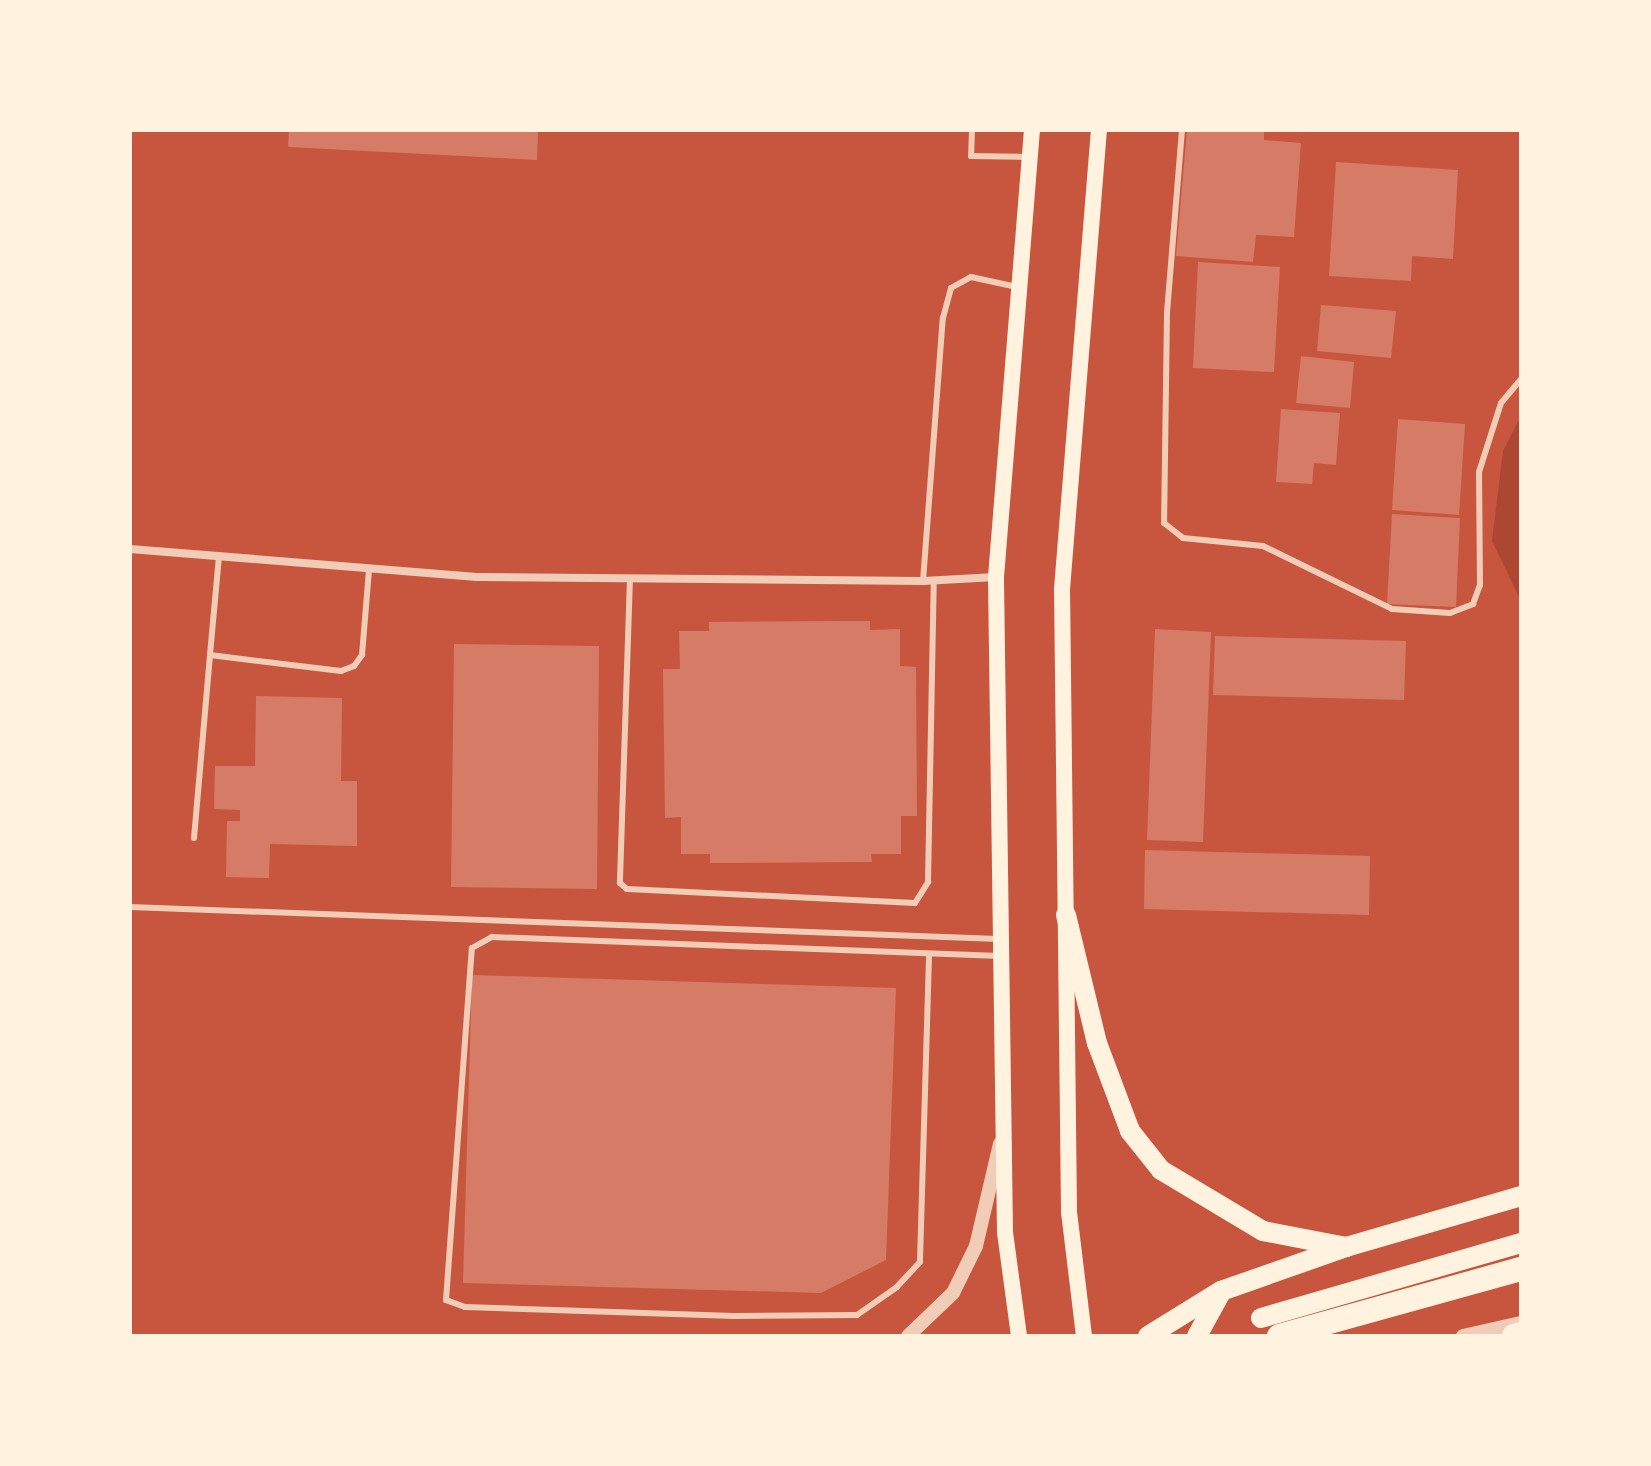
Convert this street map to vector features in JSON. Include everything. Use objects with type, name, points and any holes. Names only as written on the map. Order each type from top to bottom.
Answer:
[{"type":"highway","points":[[1279,1336],[1521,1269]]},
{"type":"highway","points":[[1514,1336],[1521,1334]]},
{"type":"main road","points":[[1019,1336],[1005,1232],[996,577],[1032,130]]},
{"type":"main road","points":[[1084,1336],[1069,1212],[1062,589],[1099,130]]},
{"type":"main road","points":[[1066,915],[1102,1057],[1130,1131],[1161,1170],[1263,1231],[1346,1247]]},
{"type":"main road","points":[[1148,1336],[1221,1291],[1346,1247],[1521,1196]]},
{"type":"main road","points":[[1261,1318],[1521,1243]]},
{"type":"main road","points":[[1197,1336],[1221,1291]]},
{"type":"street","points":[[130,549],[477,577],[923,581],[996,577]]},
{"type":"street","points":[[908,1336],[953,1293],[976,1246],[1004,1127]]},
{"type":"street","points":[[1463,1336],[1521,1323]]},
{"type":"lane","points":[[972,130],[971,156],[1029,157]]},
{"type":"lane","points":[[1182,130],[1167,313],[1164,523],[1183,538],[1263,546],[1392,609],[1450,613],[1473,604],[1480,585],[1479,472],[1501,403],[1521,379]]},
{"type":"lane","points":[[923,581],[943,318],[951,288],[971,277],[1019,288]]},
{"type":"lane","points":[[194,838],[219,556]]},
{"type":"lane","points":[[210,655],[341,671],[354,666],[362,655],[369,569]]},
{"type":"lane","points":[[630,578],[620,883],[627,889],[915,903],[928,882],[934,580]]},
{"type":"lane","points":[[130,907],[1002,948]]},
{"type":"lane","points":[[929,957],[920,1262],[897,1287],[857,1315],[497,1309],[465,1307],[446,1300],[472,948],[492,937],[929,957],[1002,948]]},
{"type":"shaded area","points":[[1521,416],[1521,601],[1492,541],[1503,451]]},
{"type":"building","points":[[289,130],[538,130],[537,160],[288,147]]},
{"type":"building","points":[[1187,130],[1264,130],[1264,140],[1301,143],[1294,237],[1256,235],[1253,262],[1176,256]]},
{"type":"building","points":[[1336,162],[1458,170],[1453,259],[1412,256],[1411,281],[1329,276]]},
{"type":"building","points":[[1198,262],[1280,267],[1274,372],[1193,368]]},
{"type":"building","points":[[1321,305],[1396,311],[1391,358],[1317,351]]},
{"type":"building","points":[[1301,356],[1354,362],[1350,408],[1296,403]]},
{"type":"building","points":[[1281,409],[1340,413],[1336,465],[1314,463],[1312,484],[1276,482]]},
{"type":"building","points":[[1398,419],[1465,424],[1459,515],[1392,510]]},
{"type":"building","points":[[1392,514],[1460,518],[1456,607],[1387,604]]},
{"type":"building","points":[[870,621],[870,630],[900,629],[900,666],[916,667],[917,816],[901,816],[901,854],[871,854],[872,862],[710,863],[710,854],[681,854],[681,817],[665,818],[663,669],[680,669],[679,631],[709,631],[709,622]]},
{"type":"building","points":[[1155,629],[1211,632],[1203,842],[1147,840]]},
{"type":"building","points":[[1215,636],[1406,641],[1404,700],[1213,695]]},
{"type":"building","points":[[454,644],[599,646],[597,889],[451,887]]},
{"type":"building","points":[[256,696],[342,698],[341,781],[357,781],[357,846],[270,844],[269,878],[226,877],[227,821],[240,821],[240,810],[214,809],[215,766],[255,766]]},
{"type":"building","points":[[1145,850],[1370,856],[1369,915],[1144,909]]},
{"type":"building","points":[[472,975],[896,988],[886,1260],[821,1293],[463,1283]]}]
